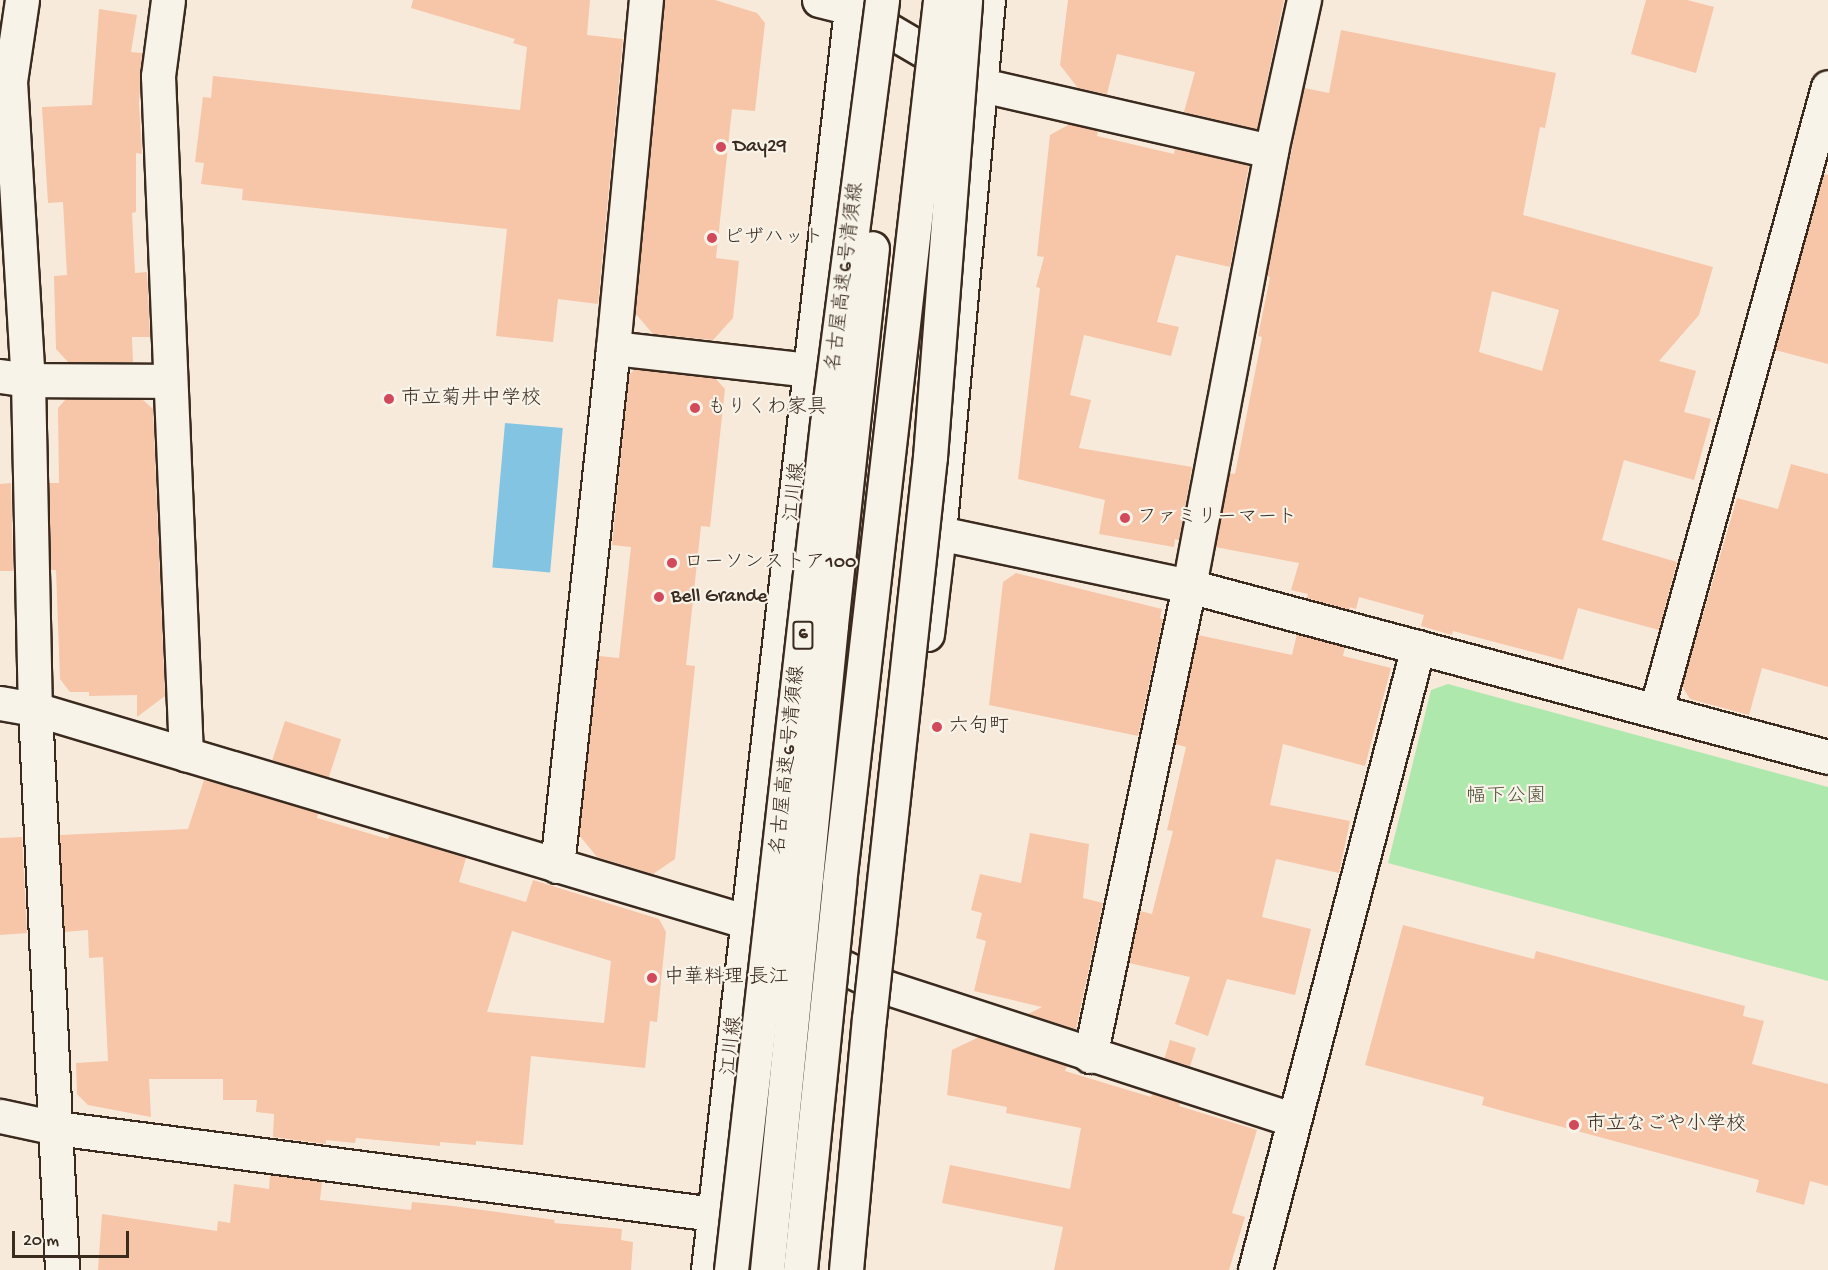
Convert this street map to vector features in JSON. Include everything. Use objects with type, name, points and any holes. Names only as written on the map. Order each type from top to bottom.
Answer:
[{"type":"main road","points":[[21,0],[5,80],[14,378],[35,709],[62,1270]]},
{"type":"main road","points":[[168,0],[158,76],[186,753]]},
{"type":"main road","points":[[557,866],[613,348],[646,0]]},
{"type":"main road","points":[[819,0],[862,3],[982,85],[1271,151]]},
{"type":"main road","points":[[767,1270],[831,625],[900,0]]},
{"type":"main road","points":[[800,1270],[838,895],[940,0]]},
{"type":"main road","points":[[846,1270],[870,1007],[930,457],[965,0]]},
{"type":"main road","points":[[858,1270],[885,987],[939,533],[982,85],[988,0]]},
{"type":"main road","points":[[1090,1056],[1189,586],[1271,151],[1304,0]]},
{"type":"main road","name":"江川線","points":[[708,1270],[810,370],[862,3]]},
{"type":"main road","name":"名古屋高速6号清須線","points":[[731,1270],[827,424],[862,3]]},
{"type":"main road","points":[[1656,710],[1828,87]]},
{"type":"main road","points":[[613,348],[810,370]]},
{"type":"main road","points":[[14,378],[170,381]]},
{"type":"main road","points":[[939,533],[1189,586],[1828,757]]},
{"type":"main road","points":[[1255,1270],[1418,647]]},
{"type":"main road","points":[[0,703],[35,709],[186,753],[748,922],[885,987],[1090,1056],[1294,1120]]},
{"type":"main road","points":[[0,1116],[56,1128],[714,1214]]},
{"type":"green space","name":"幅下公園","points":[[1448,684],[1828,787],[1828,981],[1388,863],[1431,690]]},
{"type":"water","points":[[505,423],[563,428],[550,573],[492,567]]},
{"type":"building","points":[[413,0],[590,0],[587,35],[623,39],[598,304],[558,299],[553,342],[496,336],[507,229],[242,200],[243,189],[201,184],[204,163],[195,162],[203,97],[211,98],[213,76],[520,110],[527,47],[513,43],[515,39],[411,8]]},
{"type":"building","points":[[664,0],[715,0],[757,13],[765,23],[755,111],[732,109],[716,258],[739,261],[733,318],[713,340],[653,334],[635,313]]},
{"type":"building","points":[[1068,0],[1284,0],[1257,129],[1184,112],[1195,72],[1117,54],[1107,94],[1078,88],[1060,65]]},
{"type":"building","points":[[1646,0],[1687,0],[1714,7],[1696,73],[1631,54]]},
{"type":"building","points":[[99,9],[137,15],[131,52],[142,53],[139,102],[142,154],[136,153],[136,212],[132,213],[135,273],[147,272],[150,337],[132,337],[133,362],[68,362],[56,349],[54,276],[67,275],[63,202],[48,203],[42,107],[92,105]]},
{"type":"building","points":[[1341,30],[1556,73],[1545,128],[1540,127],[1523,215],[1713,267],[1699,315],[1659,361],[1696,371],[1684,412],[1711,419],[1694,480],[1624,460],[1602,540],[1677,562],[1659,630],[1578,608],[1563,660],[1453,631],[1452,635],[1421,626],[1424,615],[1359,597],[1356,609],[1349,607],[1351,610],[1307,598],[1308,594],[1291,590],[1299,563],[1215,547],[1229,473],[1235,474],[1262,337],[1258,336],[1270,277],[1267,276],[1304,88],[1329,93]],"holes":[[[1492,291],[1559,310],[1542,371],[1479,352]]]},
{"type":"building","points":[[1070,124],[1098,131],[1097,136],[1174,154],[1175,148],[1249,165],[1230,267],[1176,255],[1157,322],[1179,327],[1171,356],[1084,335],[1070,395],[1091,400],[1079,448],[1192,467],[1179,540],[1175,539],[1174,547],[1099,534],[1105,500],[1018,479],[1040,288],[1036,287],[1044,257],[1037,256],[1050,135]]},
{"type":"building","points":[[1823,174],[1828,175],[1828,364],[1775,350]]},
{"type":"building","points":[[635,369],[715,378],[725,389],[710,527],[701,526],[686,665],[695,666],[675,859],[653,874],[597,857],[579,835],[599,656],[619,658],[631,547],[612,545],[629,375]]},
{"type":"building","points":[[66,399],[143,400],[153,409],[165,696],[137,717],[137,695],[89,696],[89,692],[70,692],[60,679],[56,570],[51,570],[49,483],[59,483],[58,408]]},
{"type":"building","points":[[1791,464],[1828,474],[1828,687],[1762,668],[1749,715],[1690,699],[1682,686],[1737,498],[1778,509]]},
{"type":"building","points":[[11,483],[13,571],[0,571],[0,484]]},
{"type":"building","points":[[1016,573],[1162,609],[1160,618],[1163,619],[1138,736],[989,705],[1003,582]]},
{"type":"building","points":[[1297,634],[1345,647],[1343,656],[1391,668],[1365,766],[1283,744],[1270,805],[1350,821],[1339,873],[1276,859],[1262,917],[1311,929],[1295,995],[1227,979],[1208,1036],[1175,1024],[1190,977],[1129,963],[1140,911],[1152,914],[1173,831],[1167,830],[1186,747],[1175,744],[1198,635],[1292,655]]},
{"type":"building","points":[[285,721],[341,739],[328,778],[272,760]]},
{"type":"building","points":[[204,780],[318,813],[317,818],[388,839],[390,835],[466,858],[459,882],[526,902],[533,880],[659,919],[666,932],[657,1022],[650,1021],[645,1068],[531,1056],[523,1145],[476,1141],[476,1145],[440,1142],[440,1146],[356,1138],[355,1143],[326,1140],[326,1144],[273,1137],[274,1114],[256,1112],[257,1100],[223,1100],[223,1079],[149,1079],[151,1117],[88,1105],[77,1094],[76,1063],[108,1061],[103,957],[89,958],[88,930],[64,932],[60,835],[188,829]],"holes":[[[512,931],[611,961],[604,1023],[487,1012]]]},
{"type":"building","points":[[1030,833],[1089,844],[1083,898],[1103,903],[1076,1029],[1028,1014],[1042,1007],[974,991],[986,941],[976,938],[982,913],[971,910],[980,874],[1021,883]]},
{"type":"building","points":[[22,837],[27,933],[0,935],[0,838]]},
{"type":"building","points":[[1403,925],[1534,959],[1536,951],[1745,1006],[1743,1016],[1764,1021],[1752,1064],[1828,1084],[1828,1186],[1810,1181],[1804,1205],[1756,1192],[1759,1180],[1482,1105],[1484,1097],[1365,1065]]},
{"type":"building","points":[[979,1037],[1067,1066],[1065,1071],[1151,1097],[1152,1094],[1180,1103],[1179,1106],[1257,1130],[1232,1213],[1245,1217],[1229,1270],[1054,1270],[1063,1227],[942,1203],[950,1165],[1070,1189],[1081,1128],[1006,1113],[1007,1107],[947,1095],[952,1050]]},
{"type":"building","points":[[1170,1040],[1196,1048],[1190,1066],[1164,1058]]},
{"type":"building","points":[[270,1175],[322,1182],[320,1200],[411,1210],[412,1202],[555,1220],[554,1223],[622,1229],[621,1240],[633,1242],[631,1270],[98,1270],[102,1214],[217,1231],[218,1221],[230,1223],[234,1184],[269,1189]]},
{"type":"place","name":"Day29","points":[[721,147]]},
{"type":"place","name":"ピザハット","points":[[712,238]]},
{"type":"place","name":"市立菊井中学校","points":[[389,399]]},
{"type":"place","name":"もりくわ家具","points":[[695,408]]},
{"type":"place","name":"ファミリーマート","points":[[1125,518]]},
{"type":"place","name":"ローソンストア100","points":[[672,563]]},
{"type":"place","name":"Bell Grande","points":[[659,597]]},
{"type":"place","name":"六句町","points":[[937,727]]},
{"type":"place","name":"中華料理 長江","points":[[652,978]]},
{"type":"place","name":"市立なごや小学校","points":[[1574,1125]]}]
